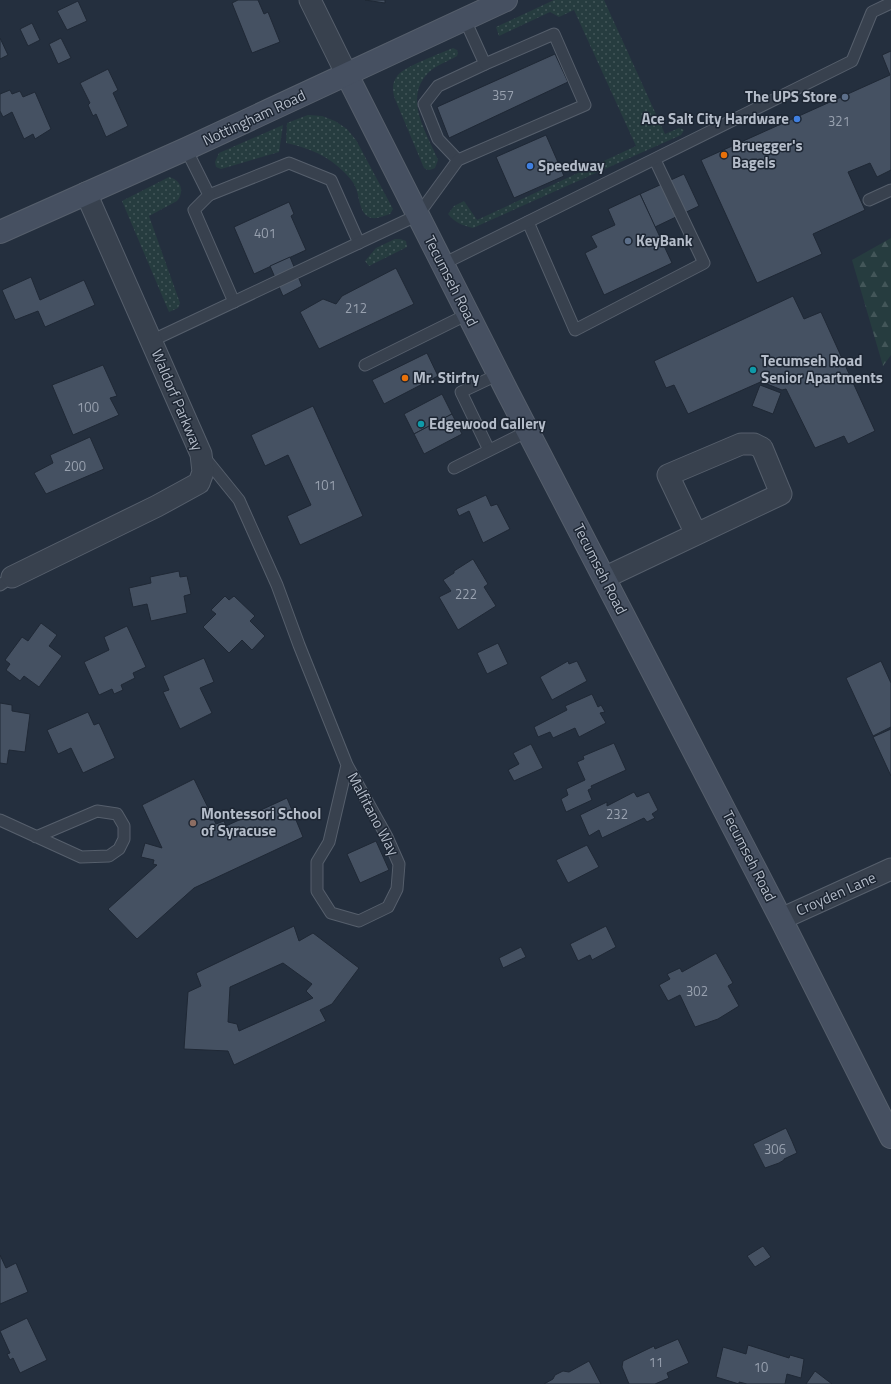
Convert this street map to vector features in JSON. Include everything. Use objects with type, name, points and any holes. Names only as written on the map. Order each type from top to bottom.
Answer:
[{"type":"street","name":"Tecumseh Road","points":[[310,0],[468,314],[781,919],[891,1137]]},
{"type":"street","name":"Nottingham Road","points":[[0,232],[186,149],[506,0]]},
{"type":"street","name":"Waldorf Parkway","points":[[6,581],[157,506],[199,483],[203,472],[201,454],[86,193]]},
{"type":"street","points":[[604,578],[781,494],[762,448],[754,444],[741,444],[668,475],[696,534]]},
{"type":"street","name":"Croyden Lane","points":[[781,919],[891,870]]},
{"type":"lane","points":[[443,264],[852,61],[872,12],[891,3]]},
{"type":"lane","points":[[465,20],[485,64]]},
{"type":"lane","points":[[151,341],[418,215],[458,160],[585,105],[554,34],[438,86],[424,104],[438,139],[458,160]]},
{"type":"lane","points":[[186,149],[209,195]]},
{"type":"lane","points":[[528,222],[575,330],[704,263],[655,160]]},
{"type":"lane","points":[[234,302],[194,210],[209,195],[289,163],[331,180],[359,243]]},
{"type":"lane","points":[[869,200],[891,190]]},
{"type":"lane","points":[[365,365],[468,314]]},
{"type":"lane","points":[[489,450],[461,392],[499,374]]},
{"type":"lane","points":[[454,468],[528,431]]},
{"type":"lane","name":"Malfitano Way","points":[[201,454],[239,500],[277,585],[299,645],[347,765],[387,837],[399,864],[397,889],[388,907],[359,921],[331,913],[317,891],[317,862],[329,842],[347,765]]},
{"type":"lane","points":[[0,820],[81,857],[109,856],[119,849],[124,839],[124,826],[117,814],[97,811],[36,836]]},
{"type":"green space","points":[[554,0],[604,0],[665,134],[679,128],[684,130],[681,135],[473,228],[462,225],[453,220],[448,214],[454,206],[464,201],[477,220],[636,146],[574,10],[559,17],[550,12],[499,36],[496,27]]},
{"type":"green space","points":[[453,48],[457,50],[457,56],[431,70],[421,83],[417,94],[417,105],[423,127],[438,160],[435,168],[428,170],[424,168],[395,99],[393,92],[394,83],[398,75],[407,68]]},
{"type":"green space","points":[[308,115],[322,116],[335,121],[347,129],[356,140],[393,209],[390,214],[376,218],[367,216],[361,208],[354,184],[339,167],[325,157],[311,150],[286,143],[287,123]]},
{"type":"green space","points":[[283,125],[279,152],[221,169],[216,167],[215,162],[219,153]]},
{"type":"green space","points":[[169,177],[173,178],[179,183],[180,186],[181,193],[177,201],[149,216],[180,303],[178,308],[169,312],[122,201]]},
{"type":"green space","points":[[891,238],[891,355],[883,366],[852,260]]},
{"type":"green space","points":[[395,239],[406,241],[407,247],[369,266],[365,261],[376,248]]},
{"type":"building","points":[[238,0],[258,0],[264,14],[268,12],[280,42],[252,53],[232,3]]},
{"type":"building","points":[[365,0],[385,0],[385,3]]},
{"type":"building","points":[[78,1],[87,21],[67,30],[57,11]]},
{"type":"building","points":[[32,23],[40,40],[28,46],[20,29]]},
{"type":"building","points":[[0,38],[8,55],[0,59]]},
{"type":"building","points":[[61,38],[71,58],[58,64],[49,44]]},
{"type":"building","points":[[891,51],[891,170],[877,177],[870,163],[848,172],[865,210],[813,234],[822,254],[757,283],[701,160],[890,75],[882,55]]},
{"type":"building","points":[[555,54],[568,82],[449,138],[437,107]]},
{"type":"building","points":[[108,69],[118,90],[113,93],[128,126],[106,137],[96,114],[93,116],[88,105],[90,103],[80,83]]},
{"type":"building","points":[[10,90],[12,94],[20,91],[23,97],[35,92],[51,129],[35,139],[33,134],[24,139],[12,112],[3,117],[0,111],[0,94]]},
{"type":"building","name":"Speedway","points":[[546,135],[564,176],[514,198],[496,157]]},
{"type":"building","points":[[684,174],[699,206],[655,227],[640,194]]},
{"type":"building","name":"KeyBank","points":[[640,194],[672,263],[604,295],[585,253],[597,247],[591,236],[615,225],[608,209]]},
{"type":"building","points":[[289,202],[294,214],[291,216],[306,250],[254,274],[234,227]]},
{"type":"building","points":[[290,257],[302,286],[283,296],[270,266]]},
{"type":"building","points":[[396,268],[414,304],[319,349],[300,312],[323,299],[336,304],[342,296]]},
{"type":"building","points":[[31,277],[40,300],[84,280],[95,305],[45,327],[38,311],[15,320],[2,290]]},
{"type":"building","name":"Tecumseh Road Senior Apartments","points":[[793,296],[804,319],[821,312],[875,431],[848,444],[844,436],[815,448],[786,389],[782,390],[767,384],[765,380],[688,414],[674,385],[666,388],[654,361]]},
{"type":"building","name":"Mr. Stirfry","points":[[427,353],[438,376],[384,404],[372,380]]},
{"type":"building","points":[[103,365],[117,396],[110,398],[119,415],[73,435],[52,385]]},
{"type":"building","points":[[760,385],[781,393],[773,414],[752,406]]},
{"type":"building","name":"Edgewood Gallery","points":[[442,394],[452,414],[414,434],[404,414]]},
{"type":"building","points":[[313,406],[363,516],[300,545],[287,516],[311,505],[288,455],[265,466],[251,435]]},
{"type":"building","points":[[452,414],[462,434],[424,454],[414,434]]},
{"type":"building","points":[[90,437],[104,469],[46,494],[34,473],[53,463],[50,455]]},
{"type":"building","points":[[486,495],[491,506],[497,504],[510,529],[483,543],[469,511],[459,516],[456,509]]},
{"type":"building","points":[[473,559],[488,584],[484,587],[496,606],[458,630],[439,597],[451,591],[443,580]]},
{"type":"building","points":[[179,571],[180,577],[187,576],[191,594],[184,596],[187,613],[151,621],[147,604],[133,607],[129,588],[151,583],[150,577]]},
{"type":"building","points":[[225,596],[229,600],[234,596],[255,616],[250,621],[265,636],[252,650],[242,640],[229,653],[203,627],[216,614],[211,610]]},
{"type":"building","points":[[41,623],[57,635],[49,646],[62,656],[39,687],[24,676],[20,681],[6,670],[10,664],[5,660],[22,637],[28,641]]},
{"type":"building","points":[[127,626],[146,667],[133,673],[135,678],[121,685],[123,690],[114,694],[112,689],[99,695],[84,662],[109,650],[104,637]]},
{"type":"building","points":[[498,643],[508,664],[487,674],[477,653]]},
{"type":"building","points":[[204,658],[214,682],[200,688],[212,713],[180,729],[163,692],[169,690],[163,676]]},
{"type":"building","points":[[568,661],[569,664],[577,661],[587,681],[552,700],[540,677]]},
{"type":"building","points":[[881,661],[891,683],[891,727],[873,736],[846,678]]},
{"type":"building","points":[[592,694],[598,707],[601,705],[605,712],[600,713],[606,723],[579,737],[575,728],[553,738],[550,732],[538,737],[534,727],[567,710],[565,706]]},
{"type":"building","points":[[0,703],[12,705],[12,711],[30,714],[25,752],[9,750],[7,764],[0,763]]},
{"type":"building","points":[[88,712],[94,725],[99,723],[115,758],[83,773],[71,748],[58,754],[47,730]]},
{"type":"building","points":[[891,729],[891,776],[873,737]]},
{"type":"building","points":[[614,743],[626,770],[591,786],[592,788],[588,790],[592,800],[566,812],[561,799],[568,795],[566,789],[585,780],[577,762],[584,759],[583,756]]},
{"type":"building","points":[[531,744],[543,768],[514,781],[508,770],[519,764],[513,753]]},
{"type":"building","points":[[194,779],[216,824],[224,821],[226,826],[287,798],[303,837],[194,888],[137,939],[108,909],[157,865],[153,864],[154,860],[141,857],[145,843],[162,848],[142,805]]},
{"type":"building","points":[[634,792],[637,797],[649,792],[658,810],[652,814],[655,818],[647,822],[644,818],[602,838],[599,830],[589,836],[580,815],[607,802],[607,806]]},
{"type":"building","points":[[376,841],[389,870],[360,883],[347,854]]},
{"type":"building","points":[[587,845],[599,867],[568,883],[556,860]]},
{"type":"building","points":[[294,926],[299,941],[313,933],[359,968],[332,1004],[320,1010],[326,1021],[234,1065],[228,1051],[184,1049],[188,992],[201,986],[196,973]],"holes":[[[283,963],[312,984],[306,991],[313,998],[239,1031],[237,1024],[228,1022],[230,987]]]},
{"type":"building","points":[[606,926],[616,947],[592,960],[590,955],[578,961],[570,944]]},
{"type":"building","points":[[521,947],[526,957],[503,968],[499,958]]},
{"type":"building","points":[[716,953],[733,983],[728,986],[739,1006],[718,1019],[695,1027],[680,995],[668,1001],[659,985],[670,979],[667,974],[680,968],[682,972]]},
{"type":"building","points":[[786,1128],[797,1153],[779,1163],[765,1168],[753,1144]]},
{"type":"building","points":[[763,1246],[771,1257],[755,1267],[747,1256]]},
{"type":"building","points":[[0,1255],[6,1268],[16,1263],[28,1292],[0,1304]]},
{"type":"building","points":[[27,1318],[47,1360],[20,1373],[13,1358],[10,1360],[7,1354],[10,1353],[0,1331]]},
{"type":"building","points":[[678,1339],[689,1363],[667,1373],[669,1378],[655,1384],[629,1384],[622,1367],[623,1361],[654,1346],[655,1349]]},
{"type":"building","points":[[748,1345],[789,1358],[790,1355],[804,1359],[801,1378],[787,1374],[785,1384],[747,1384],[739,1382],[739,1384],[716,1377],[723,1347],[746,1354]]},
{"type":"building","points":[[589,1361],[601,1384],[544,1384],[553,1379],[555,1375],[563,1371],[569,1372]]},
{"type":"building","points":[[815,1371],[832,1384],[806,1384]]},
{"type":"place","name":"The UPS Store","points":[[845,97]]},
{"type":"place","name":"Ace Salt City Hardware","points":[[797,119]]},
{"type":"place","name":"Bruegger's Bagels","points":[[724,155]]},
{"type":"place","name":"Speedway","points":[[530,166]]},
{"type":"place","name":"KeyBank","points":[[628,241]]},
{"type":"place","name":"Tecumseh Road Senior Apartments","points":[[753,370]]},
{"type":"place","name":"Mr. Stirfry","points":[[405,378]]},
{"type":"place","name":"Edgewood Gallery","points":[[421,424]]},
{"type":"place","name":"Montessori School of Syracuse","points":[[193,823]]}]
